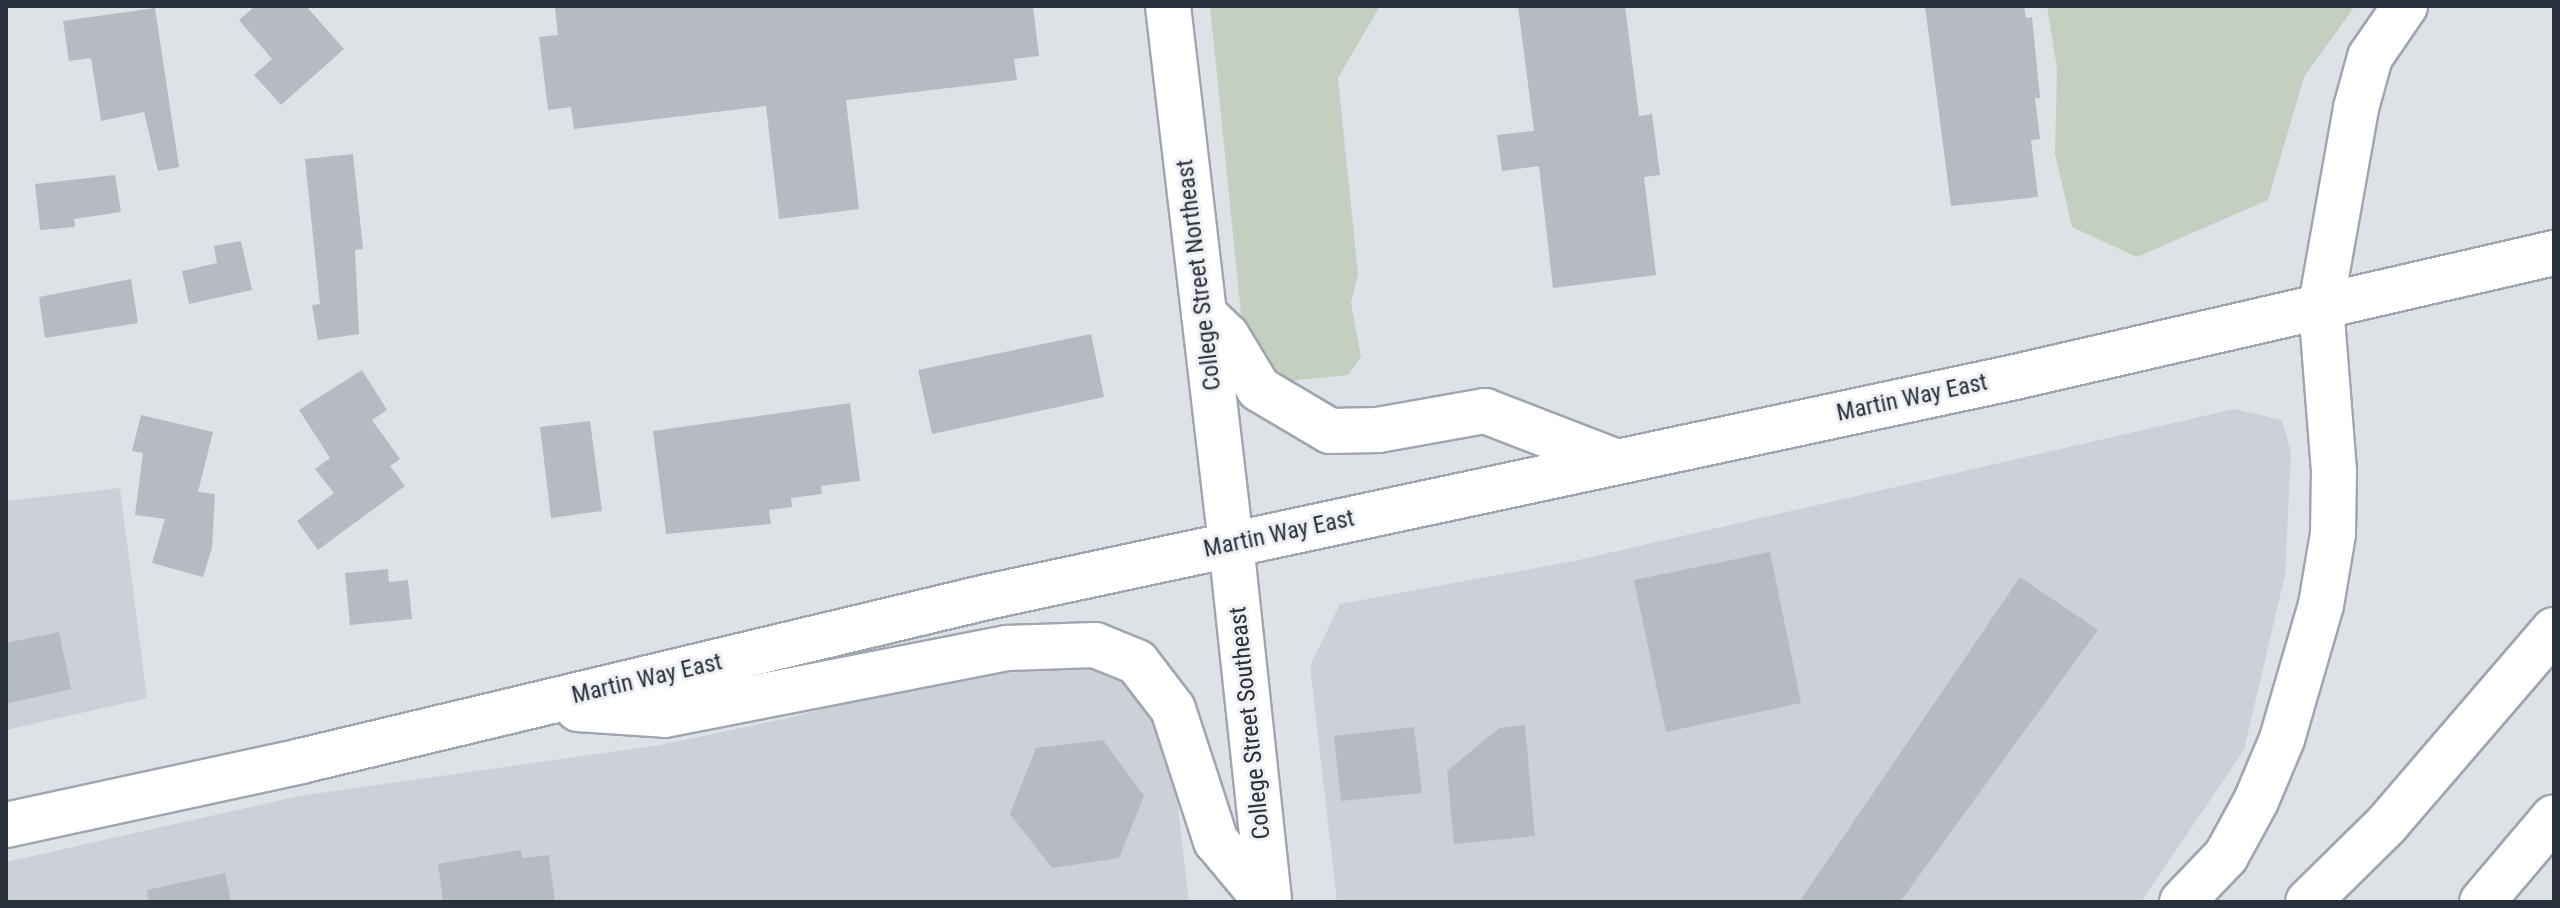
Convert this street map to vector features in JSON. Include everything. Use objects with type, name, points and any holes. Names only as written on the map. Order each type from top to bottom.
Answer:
[{"type":"main road","name":"College Street Northeast","points":[[1168,6],[1231,544]]},
{"type":"main road","points":[[2182,902],[2226,856],[2256,801],[2282,739],[2321,605],[2333,534],[2334,471],[2321,305],[2338,189],[2367,70],[2405,6]]},
{"type":"main road","name":"Martin Way East","points":[[6,825],[536,706],[1231,544],[1612,460],[2015,377],[2554,253]]},
{"type":"main road","points":[[1204,314],[1227,336],[1259,389],[1330,431],[1378,430],[1485,411],[1612,460]]},
{"type":"main road","name":"College Street Southeast","points":[[1231,544],[1268,902]]},
{"type":"main road","points":[[2308,902],[2387,824],[2554,630]]},
{"type":"main road","points":[[536,706],[665,715],[1007,648],[1095,645],[1137,662],[1173,709],[1216,841],[1268,902]]},
{"type":"main road","points":[[2482,902],[2554,817]]},
{"type":"shaded area","points":[[2234,409],[2282,420],[2291,453],[2285,575],[2244,750],[2141,902],[1337,902],[1310,666],[1340,604],[1574,561]]},
{"type":"shaded area","points":[[120,488],[147,698],[6,730],[6,501]]},
{"type":"shaded area","points":[[1043,651],[1091,659],[1147,700],[1174,772],[1189,902],[6,902],[6,862],[299,796],[660,745],[784,719]]},
{"type":"green space","points":[[1210,6],[1380,6],[1338,78],[1358,274],[1351,303],[1361,357],[1348,375],[1280,382],[1243,334]]},
{"type":"green space","points":[[2047,6],[2355,6],[2304,77],[2268,200],[2137,257],[2072,227],[2055,154],[2057,69]]},
{"type":"building","points":[[255,6],[306,6],[344,49],[281,105],[254,75],[272,59],[239,20]]},
{"type":"building","points":[[1033,6],[1039,56],[1014,59],[1017,80],[846,100],[859,209],[779,219],[766,106],[574,129],[571,107],[548,110],[539,37],[558,35],[555,8]]},
{"type":"building","points":[[1518,6],[1625,6],[1639,116],[1652,114],[1660,175],[1644,177],[1656,275],[1553,288],[1539,166],[1502,171],[1497,135],[1534,131]]},
{"type":"building","points":[[1925,6],[2024,6],[2026,18],[2032,17],[2040,98],[2035,98],[2040,139],[2031,140],[2038,197],[1951,206]]},
{"type":"building","points":[[155,8],[179,167],[158,171],[144,112],[101,121],[91,58],[69,61],[63,21]]},
{"type":"building","points":[[353,154],[363,249],[355,250],[359,334],[318,340],[312,305],[320,304],[305,159]]},
{"type":"building","points":[[115,175],[121,212],[74,219],[75,227],[40,230],[35,184]]},
{"type":"building","points":[[241,241],[252,290],[189,304],[182,271],[217,263],[214,246]]},
{"type":"building","points":[[131,279],[138,323],[45,338],[39,297]]},
{"type":"building","points":[[1091,334],[1104,397],[932,434],[918,370]]},
{"type":"building","points":[[362,370],[387,410],[372,420],[400,459],[390,466],[405,486],[318,550],[297,521],[334,493],[315,469],[330,458],[299,410]]},
{"type":"building","points":[[850,403],[860,481],[821,486],[822,494],[791,498],[792,507],[769,510],[771,524],[666,534],[653,431]]},
{"type":"building","points":[[141,415],[213,432],[198,492],[215,494],[212,548],[203,577],[152,563],[165,519],[135,515],[143,453],[132,451]]},
{"type":"building","points":[[590,421],[602,511],[551,518],[540,427]]},
{"type":"building","points":[[1770,552],[1801,703],[1666,732],[1634,580]]},
{"type":"building","points":[[388,569],[389,582],[408,580],[412,619],[350,625],[345,573]]},
{"type":"building","points":[[2020,577],[2098,630],[1900,902],[1799,902]]},
{"type":"building","points":[[59,632],[71,689],[6,704],[6,643]]},
{"type":"building","points":[[1525,725],[1535,836],[1454,844],[1447,771],[1499,728]]},
{"type":"building","points":[[1414,727],[1422,793],[1341,801],[1334,736]]},
{"type":"building","points":[[1103,740],[1144,796],[1119,858],[1052,868],[1010,814],[1036,748]]},
{"type":"building","points":[[521,850],[522,858],[549,855],[555,902],[443,902],[438,864]]},
{"type":"building","points":[[225,873],[231,902],[148,902],[147,890]]}]
